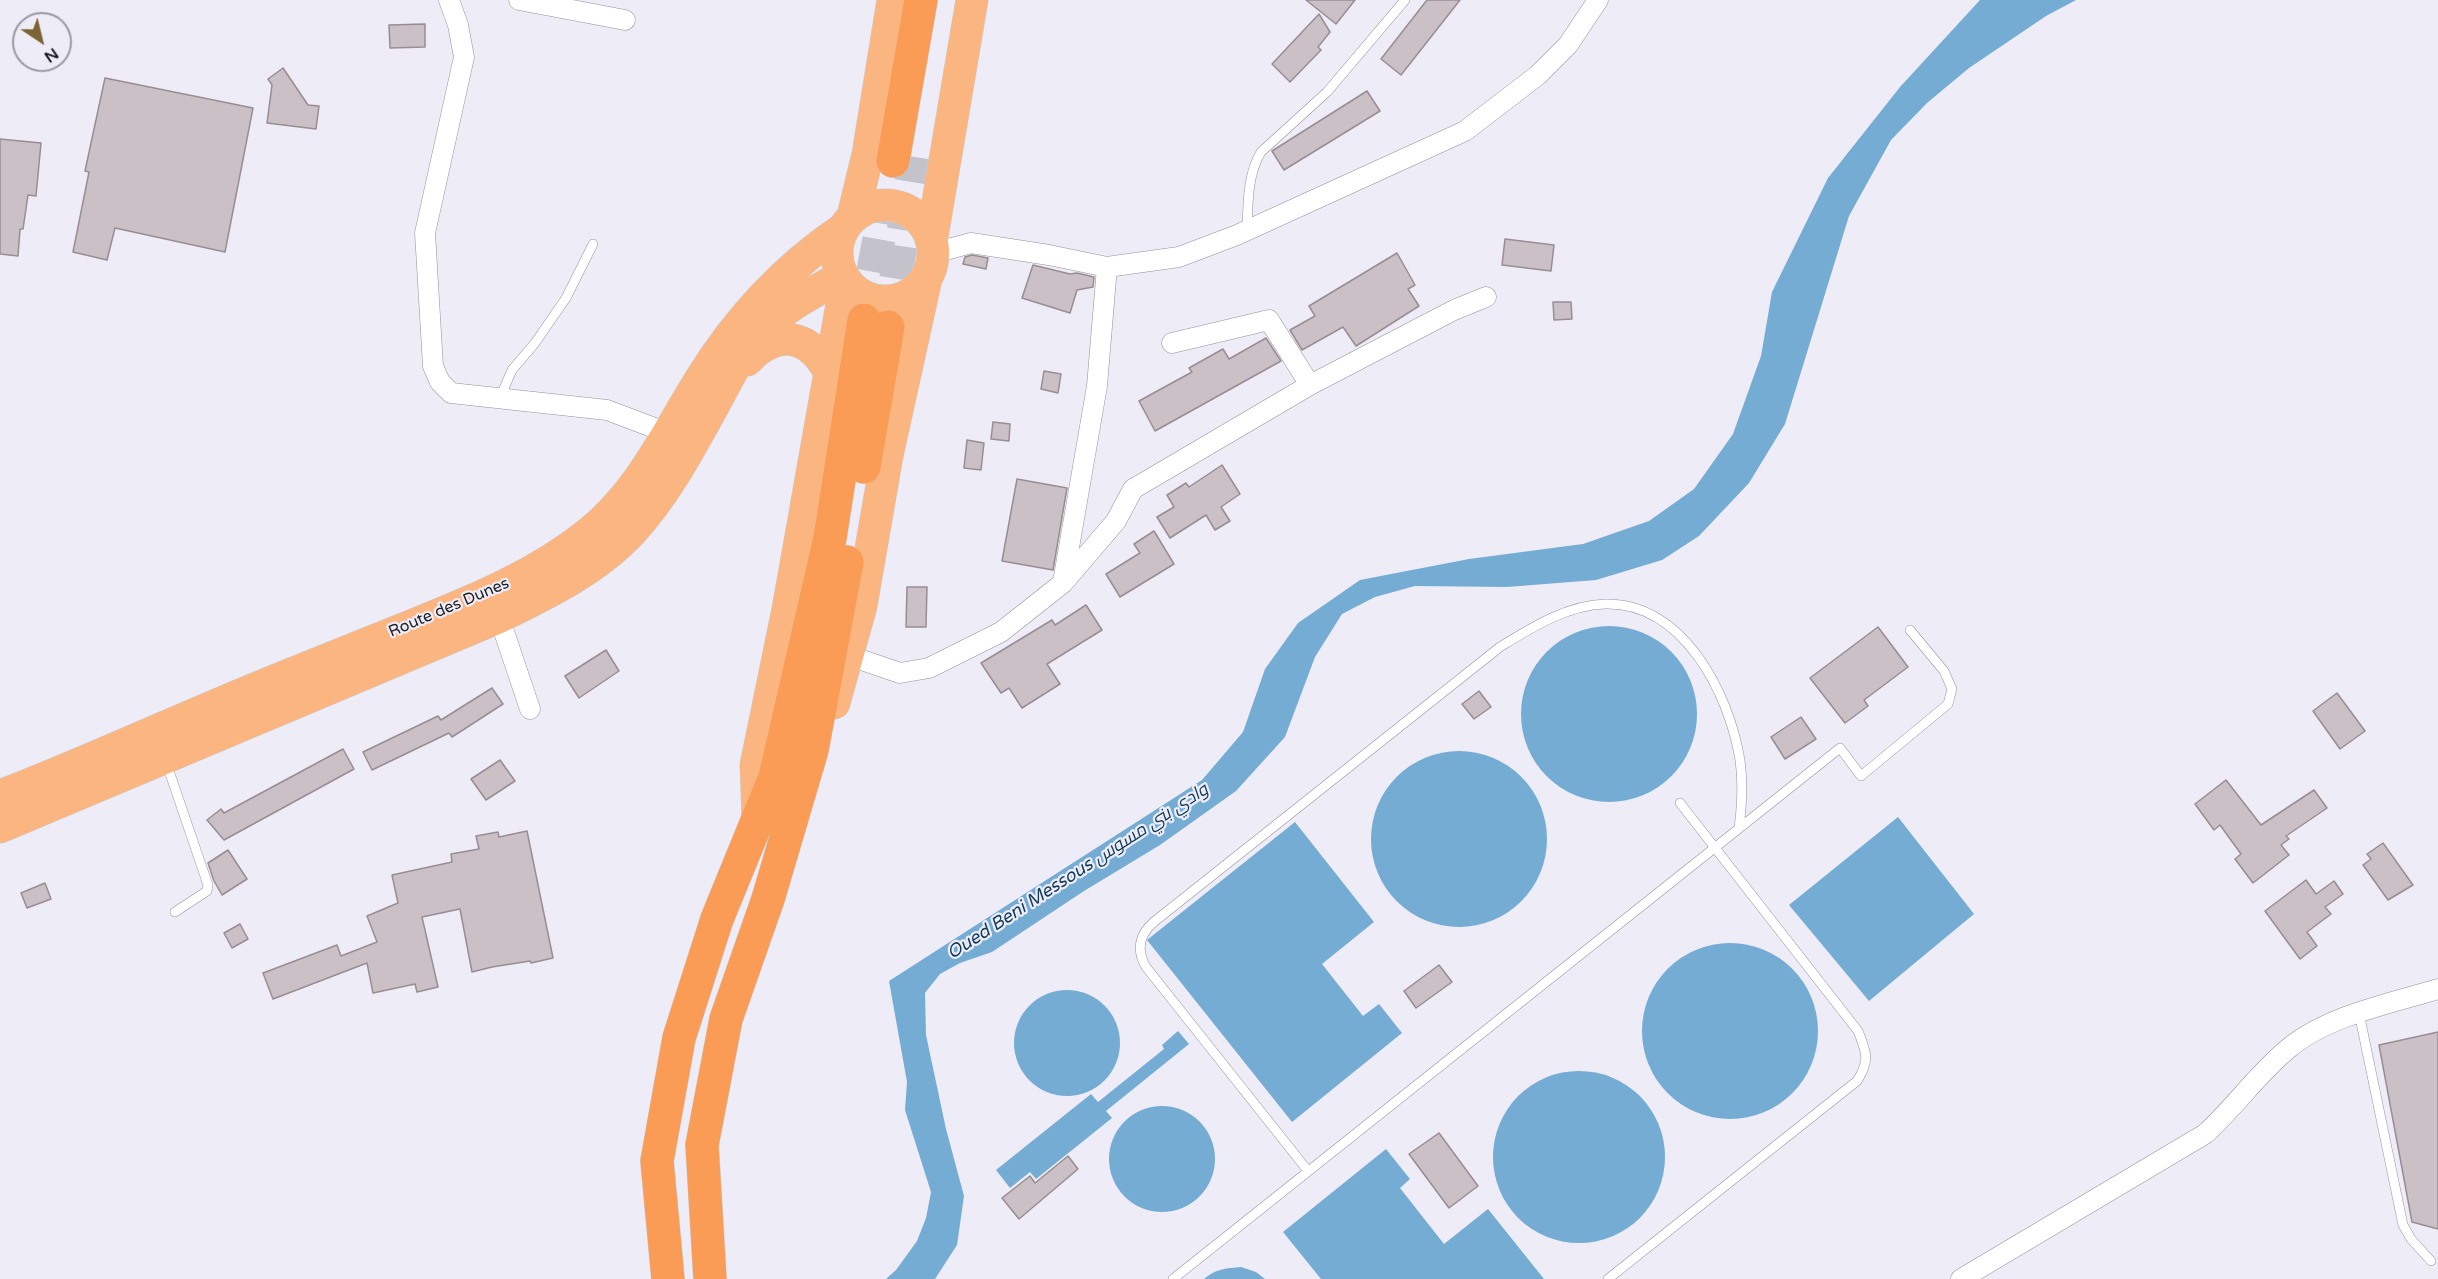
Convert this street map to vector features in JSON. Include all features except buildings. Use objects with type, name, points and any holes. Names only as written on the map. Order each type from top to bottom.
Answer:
[{"type":"highway","points":[[921,0],[904,159],[936,0]]},
{"type":"highway","points":[[668,1279],[657,1161],[678,1038],[717,919],[758,825],[775,777],[876,323],[853,535],[812,750],[768,899],[723,1031],[702,1145],[710,1279]]},
{"type":"main road","points":[[848,223],[867,208],[882,204],[898,205],[913,212],[924,223],[931,256],[908,295],[886,301],[870,299],[857,292],[844,278],[837,260],[837,244],[848,223],[868,154],[893,0]]},
{"type":"main road","points":[[812,750],[830,717],[861,606],[887,456],[931,256],[972,0]]},
{"type":"main road","name":"Route des Dunes","points":[[0,796],[486,595],[539,567],[590,532],[624,499],[735,327],[794,266],[848,223]]},
{"type":"main road","points":[[758,825],[756,765],[788,609],[844,278]]},
{"type":"main road","name":"Route des Dunes","points":[[0,827],[499,617],[543,595],[594,564],[631,532],[655,503],[678,468],[747,347],[770,322],[798,302],[844,278]]},
{"type":"main road","points":[[731,374],[762,346],[786,339],[811,347],[822,358],[829,371]]},
{"type":"street","points":[[448,0],[458,24],[464,57],[425,233],[433,366],[440,382],[451,393],[607,410],[668,433]]},
{"type":"street","points":[[519,0],[625,20]]},
{"type":"street","points":[[931,256],[971,243],[1107,267],[1179,257],[1247,231],[1466,131],[1538,75],[1568,45],[1598,0]]},
{"type":"street","points":[[1063,583],[1097,386],[1107,267]]},
{"type":"street","points":[[847,655],[900,673],[929,668],[1002,632],[1063,583],[1116,521],[1132,489],[1310,385],[1454,310],[1486,297]]},
{"type":"street","points":[[1172,343],[1269,320],[1310,385]]},
{"type":"street","points":[[499,617],[530,709]]},
{"type":"street","points":[[1961,1279],[2205,1134],[2228,1113],[2262,1073],[2290,1046],[2325,1026],[2438,989]]},
{"type":"lane","points":[[1247,231],[1248,195],[1254,163],[1261,152],[1327,92],[1405,0]]},
{"type":"lane","points":[[499,400],[512,370],[535,343],[566,298],[592,244]]},
{"type":"lane","points":[[1308,1171],[1146,967],[1140,951],[1143,934],[1155,921],[1500,647],[1550,619],[1588,606],[1623,605],[1655,616],[1683,637],[1715,686],[1735,735],[1742,783],[1740,828]]},
{"type":"lane","points":[[1173,1279],[1840,748],[1861,776],[1948,704],[1952,689],[1944,671],[1910,630]]},
{"type":"lane","points":[[164,757],[208,885],[207,891],[174,912]]},
{"type":"lane","points":[[1608,1279],[1857,1081],[1866,1066],[1864,1046],[1858,1031],[1680,803]]},
{"type":"lane","points":[[2359,1013],[2403,1226],[2411,1239],[2431,1261]]},
{"type":"water","name":"Oued Beni Messous وادي بني مسوس","points":[[1980,0],[2076,0],[2046,16],[1969,68],[1927,103],[1891,140],[1849,216],[1785,424],[1749,483],[1699,536],[1662,560],[1596,580],[1507,587],[1415,586],[1375,597],[1342,614],[1315,657],[1285,737],[1236,791],[1160,845],[1084,891],[992,952],[960,963],[940,974],[925,993],[926,1035],[946,1129],[964,1196],[957,1245],[935,1279],[886,1279],[896,1270],[917,1241],[926,1218],[931,1192],[905,1110],[907,1082],[889,981],[1202,780],[1243,732],[1265,669],[1298,623],[1360,580],[1469,559],[1583,544],[1649,521],[1694,489],[1733,434],[1761,356],[1772,292],[1828,178],[1900,87]]},
{"type":"water","points":[[1609,626],[1643,633],[1658,641],[1671,652],[1682,665],[1690,680],[1697,714],[1690,748],[1682,763],[1671,776],[1658,787],[1643,795],[1609,802],[1575,795],[1560,787],[1547,776],[1536,763],[1528,748],[1521,714],[1528,680],[1536,665],[1547,652],[1560,641],[1575,633]]},
{"type":"water","points":[[1459,751],[1493,758],[1508,766],[1521,777],[1532,790],[1540,805],[1547,839],[1540,873],[1532,888],[1521,901],[1508,912],[1493,920],[1459,927],[1425,920],[1410,912],[1397,901],[1386,888],[1378,873],[1371,839],[1378,805],[1386,790],[1397,777],[1410,766],[1425,758]]},
{"type":"water","points":[[1898,817],[1974,914],[1869,1001],[1789,905]]},
{"type":"water","points":[[1295,822],[1374,922],[1322,964],[1363,1016],[1379,1004],[1402,1033],[1292,1122],[1147,940]]},
{"type":"water","points":[[1730,943],[1764,950],[1779,958],[1792,969],[1803,982],[1811,997],[1818,1031],[1811,1065],[1803,1080],[1792,1093],[1779,1104],[1764,1112],[1730,1119],[1696,1112],[1681,1104],[1668,1093],[1657,1080],[1649,1065],[1642,1031],[1649,997],[1657,982],[1668,969],[1681,958],[1696,950]]},
{"type":"water","points":[[1067,990],[1087,994],[1105,1005],[1116,1023],[1120,1043],[1116,1063],[1105,1081],[1087,1092],[1067,1096],[1047,1092],[1029,1081],[1018,1063],[1014,1043],[1018,1023],[1029,1005],[1047,994]]},
{"type":"water","points":[[1178,1031],[1189,1044],[1106,1111],[1112,1118],[1036,1179],[1030,1172],[1010,1188],[996,1170],[1091,1094],[1098,1102],[1164,1049],[1162,1045]]},
{"type":"water","points":[[1579,1071],[1612,1078],[1640,1096],[1658,1124],[1665,1157],[1658,1190],[1640,1218],[1612,1236],[1579,1243],[1546,1236],[1518,1218],[1500,1190],[1493,1157],[1500,1124],[1518,1096],[1546,1078]]},
{"type":"water","points":[[1162,1106],[1182,1110],[1200,1121],[1211,1139],[1215,1159],[1211,1179],[1200,1197],[1182,1208],[1162,1212],[1142,1208],[1124,1197],[1113,1179],[1109,1159],[1113,1139],[1124,1121],[1142,1110]]},
{"type":"water","points":[[1386,1149],[1410,1179],[1400,1188],[1444,1244],[1488,1209],[1544,1279],[1321,1279],[1283,1232]]},
{"type":"water","points":[[1241,1267],[1256,1272],[1265,1279],[1204,1279],[1217,1271]]},
{"type":"tunnel","points":[[888,327],[915,157]]},
{"type":"tunnel","points":[[864,320],[887,195]]}]
